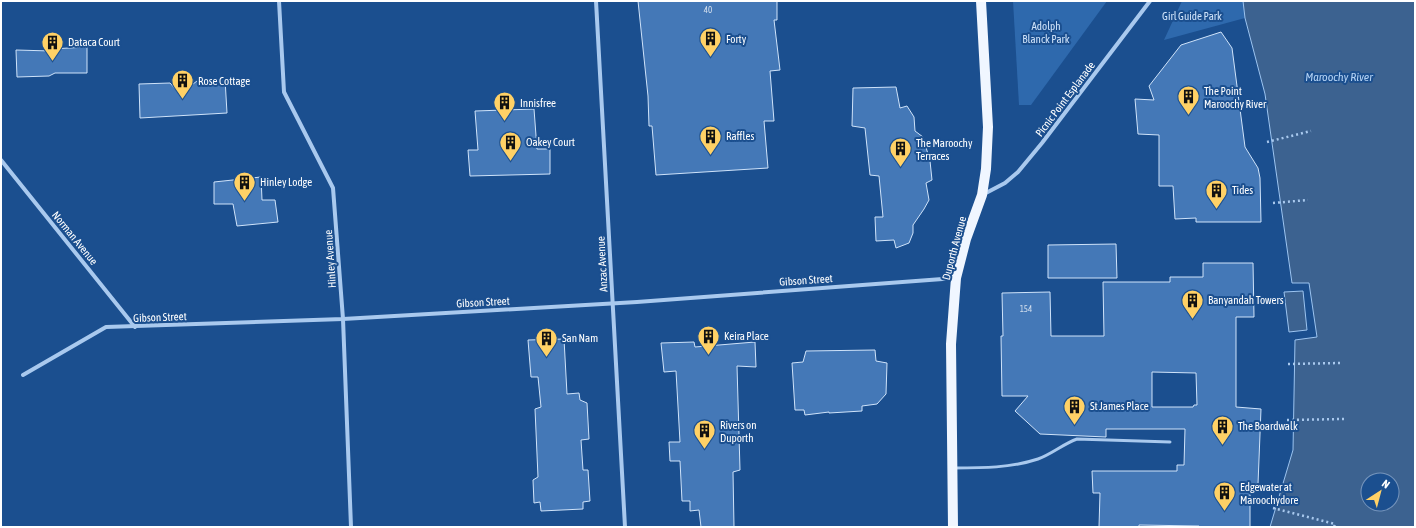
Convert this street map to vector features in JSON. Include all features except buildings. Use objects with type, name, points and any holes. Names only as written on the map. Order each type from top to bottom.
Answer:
[{"type":"main road","name":"Duporth Avenue","points":[[953,527],[951,344],[956,278],[966,239],[982,195],[986,169],[988,128],[981,1]]},
{"type":"street","name":"Hinley Avenue","points":[[279,1],[284,92],[333,188],[343,320],[351,527]]},
{"type":"street","name":"Anzac Avenue","points":[[596,1],[625,527]]},
{"type":"street","name":"Picnic Point Esplanade","points":[[982,195],[1005,183],[1018,172],[1042,143],[1150,1]]},
{"type":"street","name":"Norman Avenue","points":[[1,160],[135,327]]},
{"type":"street","name":"Gibson Street","points":[[23,375],[106,327],[343,320],[613,303],[956,278]]},
{"type":"lane","points":[[952,468],[979,468],[1019,464],[1053,452],[1066,443],[1077,439],[1170,442]]},
{"type":"path","points":[[1266,142],[1311,132]]},
{"type":"path","points":[[1273,202],[1308,200]]},
{"type":"path","points":[[1288,364],[1340,363]]},
{"type":"path","points":[[1287,420],[1344,419]]},
{"type":"path","points":[[1273,508],[1335,524],[1334,527]]},
{"type":"green space","name":"Adolph Blanck Park","points":[[1013,1],[1107,1],[1031,105],[1019,105]]},
{"type":"green space","name":"Girl Guide Park","points":[[1182,1],[1243,1],[1245,18],[1164,40]]},
{"type":"water","name":"Maroochy River","points":[[1243,1],[1415,1],[1415,527],[1270,527],[1293,450],[1295,340],[1317,337],[1309,283],[1292,283],[1265,94],[1245,18]]},
{"type":"water","points":[[1303,291],[1307,330],[1289,332],[1284,292]]},
{"type":"place","name":"Forty","points":[[711,58]]},
{"type":"place","name":"Dataca Court","points":[[52,62]]},
{"type":"place","name":"Rose Cottage","points":[[183,100]]},
{"type":"place","name":"The Point Maroochy River","points":[[1189,116]]},
{"type":"place","name":"Innisfree","points":[[505,122]]},
{"type":"place","name":"Raffles","points":[[711,156]]},
{"type":"place","name":"Oakey Court","points":[[510,162]]},
{"type":"place","name":"The Maroochy Terraces","points":[[900,168]]},
{"type":"place","name":"Hinley Lodge","points":[[245,202]]},
{"type":"place","name":"Tides","points":[[1217,210]]},
{"type":"place","name":"Banyandah Towers","points":[[1193,320]]},
{"type":"place","name":"Keira Place","points":[[709,356]]},
{"type":"place","name":"San Nam","points":[[547,358]]},
{"type":"place","name":"St James Place","points":[[1075,426]]},
{"type":"place","name":"The Boardwalk","points":[[1222,446]]},
{"type":"place","name":"Rivers on Duporth","points":[[704,450]]},
{"type":"place","name":"Edgewater at Maroochydore","points":[[1225,512]]}]
